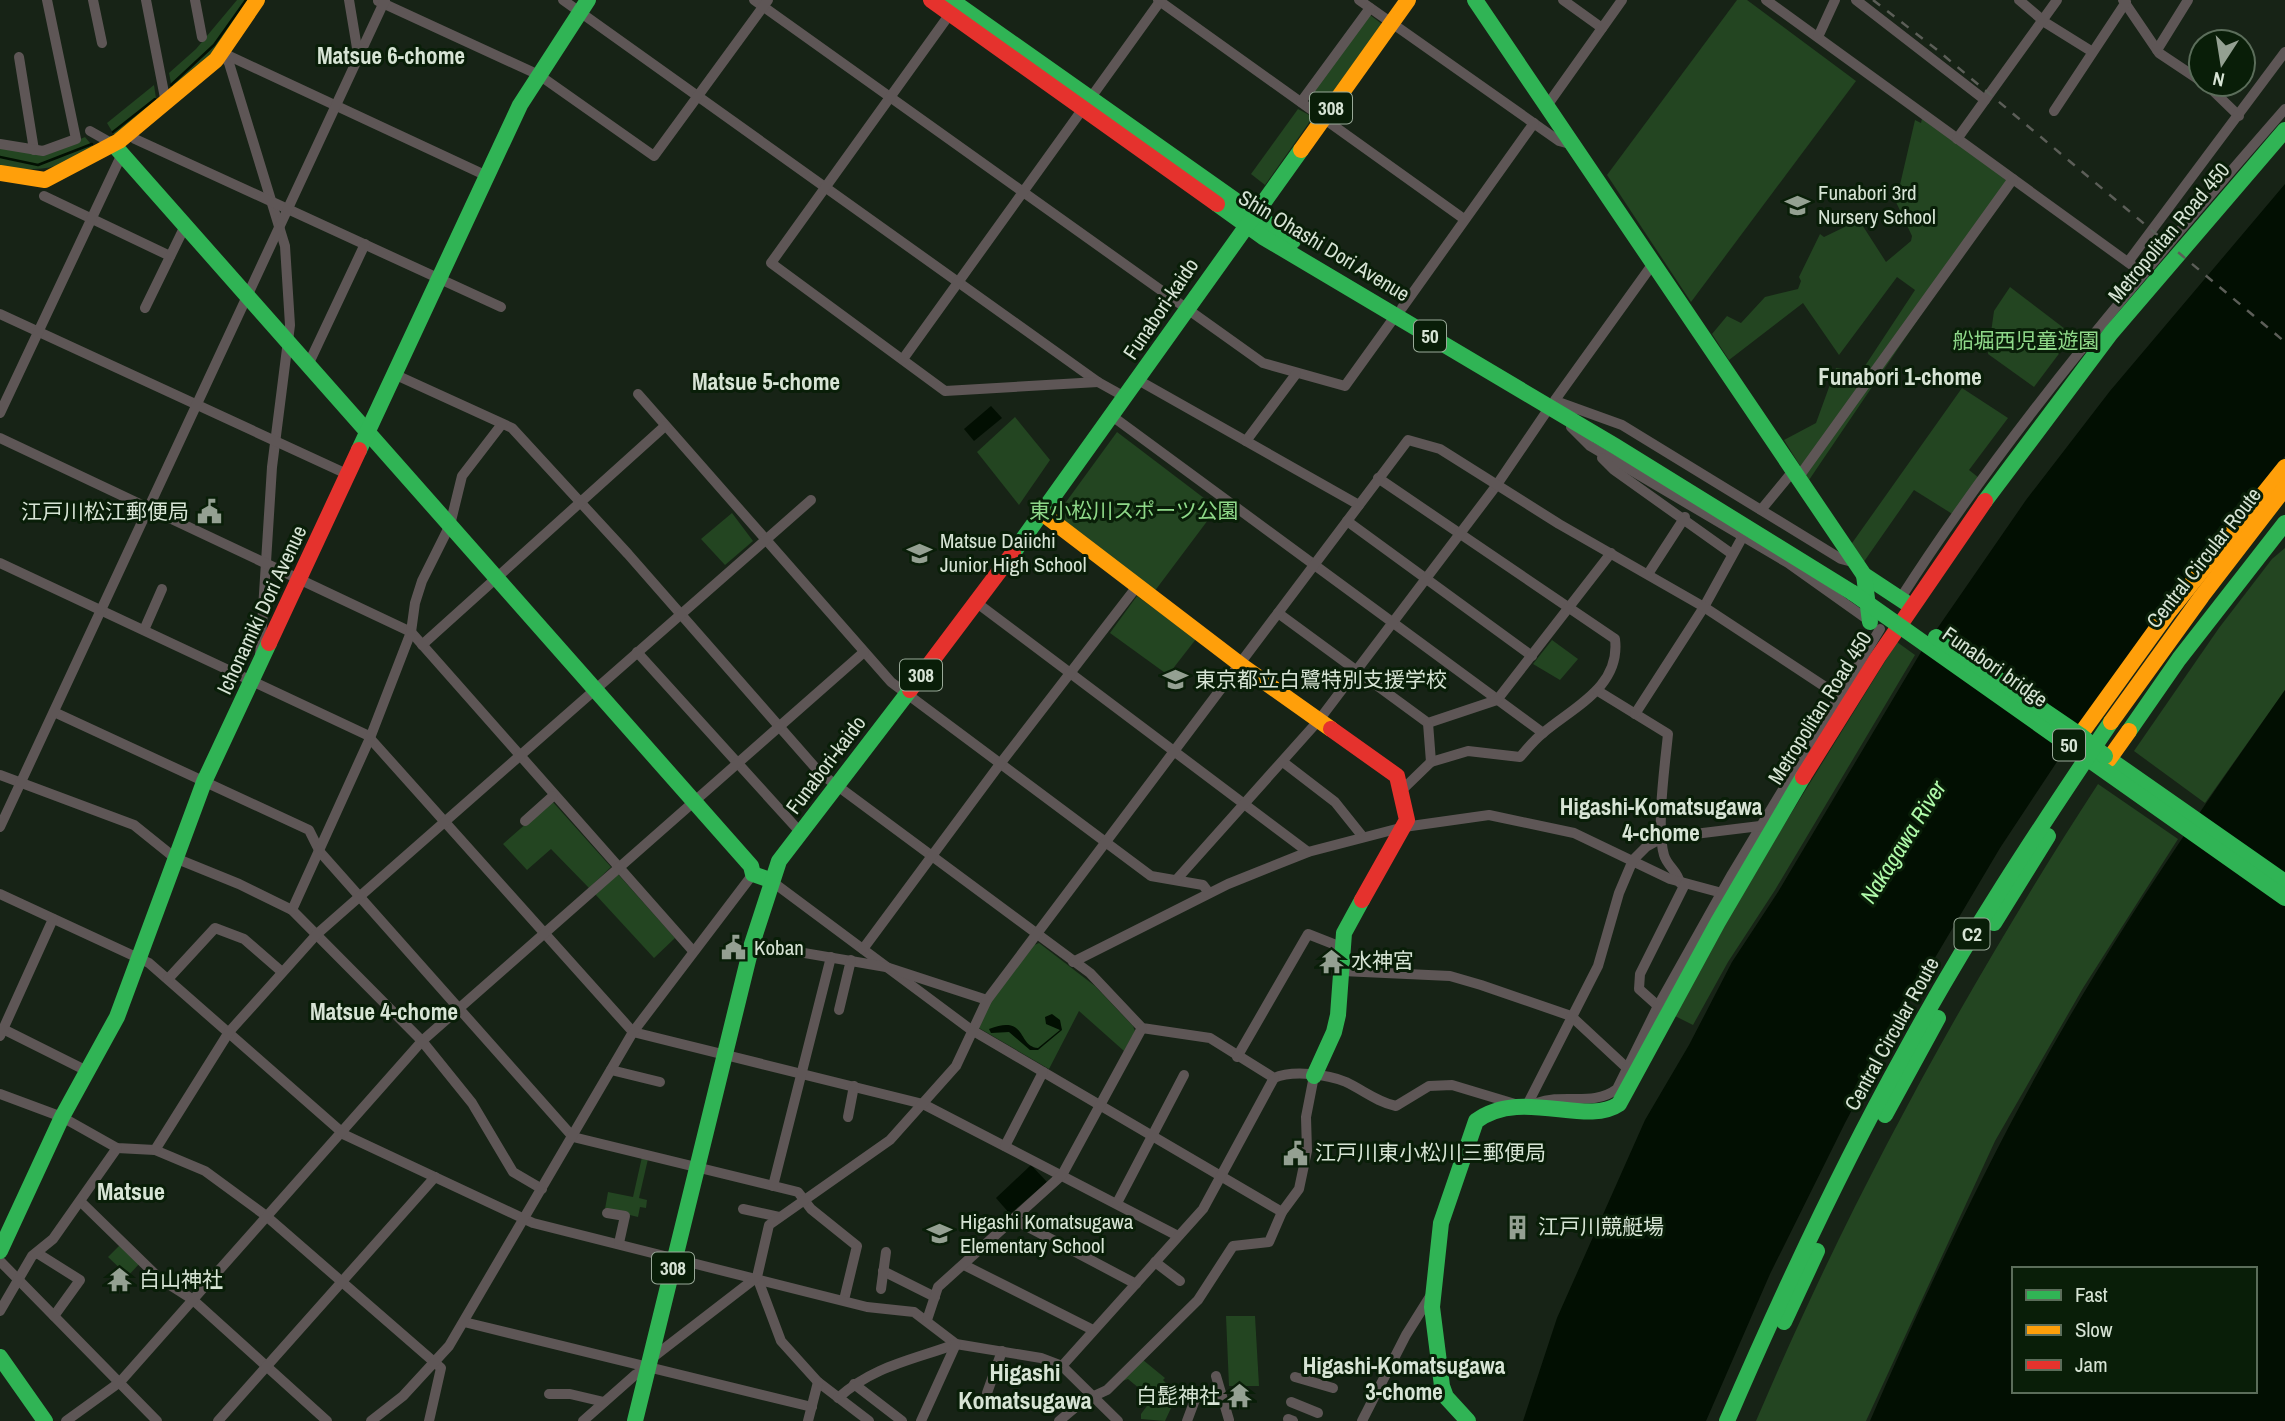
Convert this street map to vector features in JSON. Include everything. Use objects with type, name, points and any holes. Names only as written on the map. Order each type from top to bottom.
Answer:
[{"type":"main road","points":[[0,173],[45,180],[117,149],[130,133],[222,53],[257,0]]},
{"type":"main road","name":"Shin Ohashi Dori Avenue","points":[[931,0],[955,5],[1086,104],[1248,220],[1555,406],[1858,579]]},
{"type":"main road","name":"Funabori-kaido","points":[[635,1421],[752,944],[770,880],[779,861],[977,603],[1138,380],[1248,220],[1408,0]]},
{"type":"main road","points":[[1475,0],[1796,474],[1858,579],[1880,629]]},
{"type":"main road","name":"Ichonamiki Dori Avenue","points":[[0,1251],[62,1117],[117,1017],[204,782],[302,578],[520,105],[584,6]]},
{"type":"main road","name":"Metropolitan Road 450","points":[[1468,1421],[1446,1397],[1442,1386],[1434,1340],[1433,1293],[1445,1205],[1476,1121],[1488,1110],[1526,1107],[1603,1111],[1615,1109],[1751,853],[1880,629],[1905,602],[2057,401],[2285,130]]},
{"type":"main road","points":[[117,149],[751,866],[752,874],[770,880]]},
{"type":"main road","points":[[2285,467],[2168,613],[2080,735],[2090,759],[2109,759],[2179,659],[2285,523]]},
{"type":"main road","name":"Central Circular Route","points":[[1727,1421],[1791,1275],[1869,1118],[2009,872],[2146,670],[2285,488]]},
{"type":"main road","name":"Central Circular Route","points":[[1741,1421],[1842,1197],[1970,961],[2099,757],[2196,621],[2285,509]]},
{"type":"main road","points":[[1042,513],[1240,663],[1397,776],[1407,820],[1344,933],[1334,1032],[1314,1076]]},
{"type":"main road","points":[[1858,579],[1905,602]]},
{"type":"main road","name":"Funabori bridge","points":[[1858,579],[2285,882]]},
{"type":"main road","name":"Funabori bridge","points":[[1858,579],[2090,759],[2285,898]]},
{"type":"main road","points":[[0,1357],[42,1420]]},
{"type":"street","points":[[0,144],[43,151],[76,139],[47,0]]},
{"type":"street","points":[[93,0],[102,43]]},
{"type":"street","points":[[146,0],[166,103]]},
{"type":"street","points":[[195,0],[202,37]]},
{"type":"street","points":[[349,0],[358,54]]},
{"type":"street","points":[[563,0],[584,6],[698,96],[1098,382],[1125,397]]},
{"type":"street","points":[[904,359],[1160,0],[1465,219]]},
{"type":"street","points":[[1359,0],[1559,141],[1570,144]]},
{"type":"street","points":[[1563,0],[1602,28]]},
{"type":"street","points":[[1546,107],[1622,0]]},
{"type":"street","points":[[1766,0],[2144,274]]},
{"type":"street","points":[[1818,37],[1835,0]]},
{"type":"street","points":[[1856,0],[1984,100]]},
{"type":"street","points":[[2019,0],[2091,51]]},
{"type":"street","points":[[1957,139],[2057,0]]},
{"type":"street","points":[[2157,50],[2188,0]]},
{"type":"street","points":[[0,827],[195,404],[280,227],[381,1],[539,75],[654,156],[761,2],[890,98],[1263,363],[1345,386],[1534,123]]},
{"type":"street","points":[[2054,111],[2124,1],[2157,50],[2187,71]]},
{"type":"street","points":[[955,5],[771,263],[945,391],[1098,382]]},
{"type":"street","points":[[1301,103],[1370,8]]},
{"type":"street","points":[[2128,262],[2285,52]]},
{"type":"street","points":[[222,53],[487,176]]},
{"type":"street","points":[[222,53],[229,63],[285,246],[288,340],[274,441],[259,649],[261,663]]},
{"type":"street","points":[[19,57],[34,150]]},
{"type":"street","points":[[2220,98],[2239,116]]},
{"type":"street","points":[[1905,602],[1935,545],[2053,385],[2285,109]]},
{"type":"street","points":[[0,413],[91,218],[117,149],[89,131]]},
{"type":"street","points":[[130,133],[135,139],[501,307]]},
{"type":"street","points":[[1761,510],[1796,474],[2013,179]]},
{"type":"street","points":[[44,196],[170,256]]},
{"type":"street","points":[[145,307],[185,226]]},
{"type":"street","points":[[308,365],[365,244]]},
{"type":"street","points":[[1177,879],[1283,762],[1357,671],[1555,406],[1652,265]]},
{"type":"street","points":[[0,314],[349,475]]},
{"type":"street","points":[[1246,441],[1296,374]]},
{"type":"street","points":[[396,375],[512,428],[581,501],[820,773],[1090,973],[1142,1028],[1210,1038],[1275,1078]]},
{"type":"street","points":[[1138,380],[1359,505]]},
{"type":"street","points":[[638,394],[891,681],[1151,876],[1203,884],[1209,893]]},
{"type":"street","points":[[1555,406],[1614,470],[1732,554]]},
{"type":"street","points":[[1555,406],[1622,425],[1841,559],[1858,579]]},
{"type":"street","points":[[1112,416],[1543,733]]},
{"type":"street","points":[[292,910],[370,738],[411,632],[415,603],[422,581],[450,525],[462,476],[502,424]]},
{"type":"street","points":[[422,645],[665,426]]},
{"type":"street","points":[[0,438],[302,578],[411,632],[553,796],[693,951]]},
{"type":"street","points":[[870,1421],[818,1382],[781,1340],[757,1278],[769,1225],[803,1198],[890,1140],[956,1066],[987,1000],[1408,440],[1440,449],[1496,486],[1704,607],[1839,696]]},
{"type":"street","points":[[1062,1366],[1203,1209],[1275,1078],[1285,1073],[1343,1081],[1382,1103],[1396,1106],[1429,1086],[1452,1085],[1526,1107],[1548,1099],[1585,1100],[1607,1097],[1618,1089],[1658,1006],[1722,893],[1751,853],[1760,826],[1880,629],[1788,563],[1590,446]]},
{"type":"street","points":[[1378,478],[1615,639],[1616,649],[1608,673],[1598,691],[1543,733],[1520,757],[1468,751],[1431,762],[1401,791]]},
{"type":"street","points":[[155,1150],[229,1032],[317,934],[811,499]]},
{"type":"street","points":[[1648,574],[1693,506]]},
{"type":"street","points":[[1347,521],[1532,656]]},
{"type":"street","points":[[1635,713],[1704,607],[1743,536]]},
{"type":"street","points":[[1428,723],[1497,700],[1611,552]]},
{"type":"street","points":[[0,563],[103,607],[370,738],[633,1032],[923,1104],[1178,1236]]},
{"type":"street","points":[[863,949],[1000,764],[1138,585]]},
{"type":"street","points":[[144,629],[162,589]]},
{"type":"street","points":[[977,603],[1308,852]]},
{"type":"street","points":[[1278,612],[1428,723],[1431,762]]},
{"type":"street","points":[[637,652],[801,833]]},
{"type":"street","points":[[66,1421],[120,1382],[265,1215],[342,1133],[422,1041],[864,652]]},
{"type":"street","points":[[1598,691],[1668,734],[1662,838],[1664,858],[1683,883]]},
{"type":"street","points":[[54,712],[309,830],[320,852],[573,1137],[798,1192],[857,1246],[844,1300]]},
{"type":"street","points":[[1283,762],[1335,802],[1363,836]]},
{"type":"street","points":[[0,775],[134,825],[175,858],[239,884],[292,910],[422,1041],[472,1103],[513,1172],[542,1189]]},
{"type":"street","points":[[525,821],[553,796]]},
{"type":"street","points":[[1073,962],[1209,893],[1308,852],[1404,827],[1489,814],[1574,832],[1683,883],[1722,893]]},
{"type":"street","points":[[1526,1107],[1598,966],[1619,893],[1633,860],[1646,847],[1662,838],[1760,826]]},
{"type":"street","points":[[371,1421],[403,1396],[434,1364],[464,1322],[633,1032],[752,874]]},
{"type":"street","points":[[770,880],[973,1031],[1282,1212]]},
{"type":"street","points":[[1658,1006],[1639,989],[1640,974],[1683,883]]},
{"type":"street","points":[[0,894],[139,958],[168,979],[342,1133],[524,1220],[867,1307],[914,1312],[956,1344]]},
{"type":"street","points":[[53,919],[1,1032],[87,1071]]},
{"type":"street","points":[[168,979],[215,928],[244,939],[282,972]]},
{"type":"street","points":[[1237,1057],[1308,934],[1341,947]]},
{"type":"street","points":[[752,944],[886,967],[987,1000]]},
{"type":"street","points":[[773,1186],[831,957]]},
{"type":"street","points":[[839,1010],[851,960]]},
{"type":"street","points":[[1342,971],[1450,976],[1571,1016],[1628,1069]]},
{"type":"street","points":[[927,1320],[938,1287],[1062,1175],[1142,1028]]},
{"type":"street","points":[[611,1070],[660,1082]]},
{"type":"street","points":[[1005,1146],[1043,1072]]},
{"type":"street","points":[[1116,1203],[1184,1075]]},
{"type":"street","points":[[1059,1421],[1083,1401],[1107,1390],[1198,1300],[1233,1246],[1269,1242],[1282,1212],[1299,1189],[1307,1152],[1306,1117],[1314,1076]]},
{"type":"street","points":[[848,1117],[854,1086]]},
{"type":"street","points":[[0,1094],[62,1117],[117,1148],[155,1150],[205,1171],[265,1215],[441,1368],[429,1420],[441,1421]]},
{"type":"street","points":[[0,1311],[37,1253],[53,1239],[117,1148]]},
{"type":"street","points":[[218,1421],[435,1177]]},
{"type":"street","points":[[81,1202],[159,1278],[192,1299],[327,1421]]},
{"type":"street","points":[[743,1209],[779,1217]]},
{"type":"street","points":[[607,1213],[625,1216],[620,1243]]},
{"type":"street","points":[[1015,1220],[1136,1284]]},
{"type":"street","points":[[881,1289],[886,1252]]},
{"type":"street","points":[[37,1253],[80,1280],[54,1316]]},
{"type":"street","points":[[0,1261],[157,1421]]},
{"type":"street","points":[[1154,1262],[1180,1281]]},
{"type":"street","points":[[964,1265],[1093,1330]]},
{"type":"street","points":[[883,1271],[935,1297]]},
{"type":"street","points":[[583,1421],[635,1375],[757,1278]]},
{"type":"street","points":[[1362,1421],[1406,1335],[1433,1293]]},
{"type":"street","points":[[464,1322],[651,1362],[812,1407]]},
{"type":"street","points":[[838,1398],[854,1384],[911,1357],[956,1344],[1041,1358],[1062,1366],[1096,1396],[1118,1421]]},
{"type":"street","points":[[921,1421],[956,1344]]},
{"type":"street","points":[[987,1393],[1002,1351]]},
{"type":"street","points":[[1216,1376],[1219,1395],[1229,1420]]},
{"type":"street","points":[[1295,1377],[1333,1388]]},
{"type":"street","points":[[808,1421],[818,1382]]},
{"type":"street","points":[[854,1384],[902,1421]]},
{"type":"street","points":[[549,1394],[570,1394],[604,1402]]},
{"type":"street","points":[[1187,1421],[1196,1397],[1219,1395]]},
{"type":"street","points":[[1292,1402],[1318,1413]]},
{"type":"green space","points":[[237,0],[252,0],[220,48],[176,89],[171,83],[169,73],[196,49]]},
{"type":"green space","points":[[1737,0],[1747,0],[1856,81],[1691,302],[1607,175]]},
{"type":"green space","points":[[1366,12],[1382,24],[1321,108],[1309,98]]},
{"type":"green space","points":[[154,85],[157,105],[116,138],[107,123]]},
{"type":"green space","points":[[1298,109],[1313,117],[1265,185],[1251,174]]},
{"type":"green space","points":[[1923,114],[2013,179],[1809,480],[1784,440],[1816,423],[1836,368],[1861,372],[1915,290],[1897,277],[1839,355],[1803,303],[1729,360],[1712,334],[1727,316],[1741,323],[1765,297],[1798,289],[1801,281],[1799,277],[1820,234],[1824,237],[1859,220],[1886,262],[1911,241],[1912,236],[1896,202],[1915,120],[1921,123]]},
{"type":"green space","points":[[85,137],[95,149],[59,165],[39,169],[0,167],[0,148],[44,155]]},
{"type":"green space","name":"船堀西児童遊園","points":[[2010,287],[2073,335],[2034,387],[1988,354],[1994,311]]},
{"type":"green space","points":[[1962,388],[2008,418],[1969,470],[1979,478],[1954,515],[1914,490],[1863,563],[1850,546]]},
{"type":"green space","points":[[1015,417],[1050,460],[1019,505],[977,452]]},
{"type":"green space","name":"東小松川スポーツ公園","points":[[1117,432],[1217,508],[1154,592],[1059,520],[1058,513]]},
{"type":"green space","points":[[732,513],[753,541],[725,565],[701,539]]},
{"type":"green space","points":[[2285,548],[2285,690],[2205,803],[2134,751],[2219,628],[2272,559]]},
{"type":"green space","points":[[1137,596],[1196,639],[1168,675],[1110,633]]},
{"type":"green space","points":[[1552,640],[1578,659],[1560,680],[1533,664]]},
{"type":"green space","points":[[1897,642],[1915,655],[1775,890],[1728,962],[1693,1025],[1673,1015],[1758,867]]},
{"type":"green space","points":[[2098,784],[2178,839],[2083,988],[1995,1141],[1866,1421],[1756,1421],[1831,1256],[1913,1095],[2003,938]]},
{"type":"green space","points":[[552,801],[611,867],[589,888],[551,849],[527,870],[503,844]]},
{"type":"green space","points":[[617,873],[675,938],[654,958],[595,894]]},
{"type":"green space","points":[[1039,943],[1095,986],[1133,1026],[1135,1031],[1124,1051],[1079,1011],[1049,1069],[979,1028],[989,1004],[1034,945]]},
{"type":"green space","points":[[642,1157],[648,1159],[639,1198],[647,1200],[646,1208],[640,1207],[638,1217],[605,1209],[608,1192],[633,1197]]},
{"type":"green space","points":[[121,1244],[140,1263],[128,1276],[108,1257]]},
{"type":"green space","points":[[1226,1316],[1255,1316],[1259,1386],[1229,1386]]},
{"type":"green space","points":[[1143,1360],[1165,1378],[1163,1380],[1177,1395],[1165,1421],[1141,1419],[1141,1414],[1152,1399],[1128,1379],[1120,1382]]},
{"type":"water","name":"Nakagawa River","points":[[2285,184],[2285,456],[2076,733],[2000,848],[1910,1000],[1845,1123],[1770,1274],[1706,1421],[1523,1421],[1557,1318],[1645,1120],[1689,1045],[1732,962],[1778,892],[1921,652],[2026,500],[2110,391]]},
{"type":"water","points":[[991,406],[1002,418],[974,441],[964,429]]},
{"type":"water","points":[[2285,690],[2285,1421],[1870,1421],[1947,1251],[2002,1139],[2094,976],[2187,832]]},
{"type":"water","points":[[1052,1014],[1060,1020],[1062,1030],[1038,1050],[1030,1050],[1009,1032],[991,1033],[989,1029],[1001,1025],[1016,1028],[1031,1046],[1038,1048],[1060,1030],[1046,1024],[1045,1017]]},
{"type":"water","points":[[1031,1165],[1047,1182],[1010,1214],[996,1198]]},
{"type":"waterway","points":[[171,85],[214,45],[246,0]]},
{"type":"waterway","points":[[113,132],[155,99]]},
{"type":"waterway","points":[[0,157],[38,165],[92,144]]},
{"type":"railway","points":[[1873,0],[1936,49],[2285,342]]},
{"type":"traffic: fast","points":[[359,450],[520,105],[588,0]]},
{"type":"traffic: fast","points":[[951,0],[1293,241]]},
{"type":"traffic: fast","points":[[1475,0],[1864,575],[1911,606]]},
{"type":"traffic: fast","points":[[1985,501],[2111,333],[2285,130]]},
{"type":"traffic: fast","points":[[113,144],[751,866],[753,874],[770,880]]},
{"type":"traffic: fast","points":[[1013,553],[1301,150]]},
{"type":"traffic: fast","points":[[1217,204],[1263,237],[1615,446],[1853,593]]},
{"type":"traffic: fast","points":[[2129,731],[2179,659],[2285,523]]},
{"type":"traffic: fast","points":[[1864,575],[1870,622]]},
{"type":"traffic: fast","points":[[1853,593],[2285,898]]},
{"type":"traffic: fast","points":[[1936,637],[2080,735],[2105,756]]},
{"type":"traffic: fast","points":[[0,1251],[62,1117],[117,1017],[204,782],[269,643]]},
{"type":"traffic: fast","points":[[635,1421],[752,944],[779,861],[910,690]]},
{"type":"traffic: fast","points":[[1727,1421],[1811,1235],[1904,1054],[2003,885],[2111,722]]},
{"type":"traffic: fast","points":[[2109,759],[2285,882]]},
{"type":"traffic: fast","points":[[1468,1421],[1446,1397],[1442,1386],[1432,1307],[1441,1223],[1476,1121],[1494,1111],[1513,1107],[1589,1112],[1605,1110],[1619,1104],[1718,922],[1803,777]]},
{"type":"traffic: fast","points":[[1994,923],[2048,836]]},
{"type":"traffic: fast","points":[[1314,1076],[1334,1032],[1338,1015],[1344,933],[1362,900]]},
{"type":"traffic: fast","points":[[1885,1115],[1938,1018]]},
{"type":"traffic: fast","points":[[1784,1322],[1817,1251]]},
{"type":"traffic: fast","points":[[0,1357],[45,1421]]},
{"type":"traffic: slow","points":[[0,173],[45,180],[119,141],[216,60],[257,0]]},
{"type":"traffic: slow","points":[[1301,150],[1408,0]]},
{"type":"traffic: slow","points":[[2129,731],[2109,759],[2090,759],[2080,735],[2168,613],[2285,467]]},
{"type":"traffic: slow","points":[[2111,722],[2202,596],[2285,488]]},
{"type":"traffic: slow","points":[[1042,513],[1245,668],[1331,729]]},
{"type":"traffic: jam","points":[[931,0],[1217,204]]},
{"type":"traffic: jam","points":[[269,643],[359,450]]},
{"type":"traffic: jam","points":[[1803,777],[1878,657],[1985,501]]},
{"type":"traffic: jam","points":[[910,690],[1013,553]]},
{"type":"traffic: jam","points":[[1331,729],[1397,776],[1407,820],[1362,900]]},
{"type":"place","name":"Funabori 3rd Nursery School","points":[[1798,205]]},
{"type":"place","name":"江戸川松江郵便局","points":[[209,512]]},
{"type":"place","name":"Matsue Daiichi Junior High School","points":[[920,553]]},
{"type":"place","name":"東京都立白鷺特別支援学校","points":[[1175,680]]},
{"type":"place","name":"Koban","points":[[734,948]]},
{"type":"place","name":"水神宮","points":[[1331,961]]},
{"type":"place","name":"江戸川東小松川三郵便局","points":[[1295,1153]]},
{"type":"place","name":"江戸川競艇場","points":[[1518,1227]]},
{"type":"place","name":"Higashi Komatsugawa Elementary School","points":[[940,1234]]},
{"type":"place","name":"白山神社","points":[[119,1280]]},
{"type":"place","name":"白髭神社","points":[[1240,1396]]},
{"type":"district","name":"Matsue 6-chome","points":[[391,56]]},
{"type":"district","name":"Funabori 1-chome","points":[[1900,377]]},
{"type":"district","name":"Matsue 5-chome","points":[[766,382]]},
{"type":"district","name":"Higashi-Komatsugawa 4-chome","points":[[1661,820]]},
{"type":"district","name":"Matsue 4-chome","points":[[384,1012]]},
{"type":"district","name":"Matsue","points":[[131,1192]]},
{"type":"district","name":"Higashi-Komatsugawa 3-chome","points":[[1404,1379]]},
{"type":"district","name":"Higashi Komatsugawa","points":[[1025,1387]]}]
